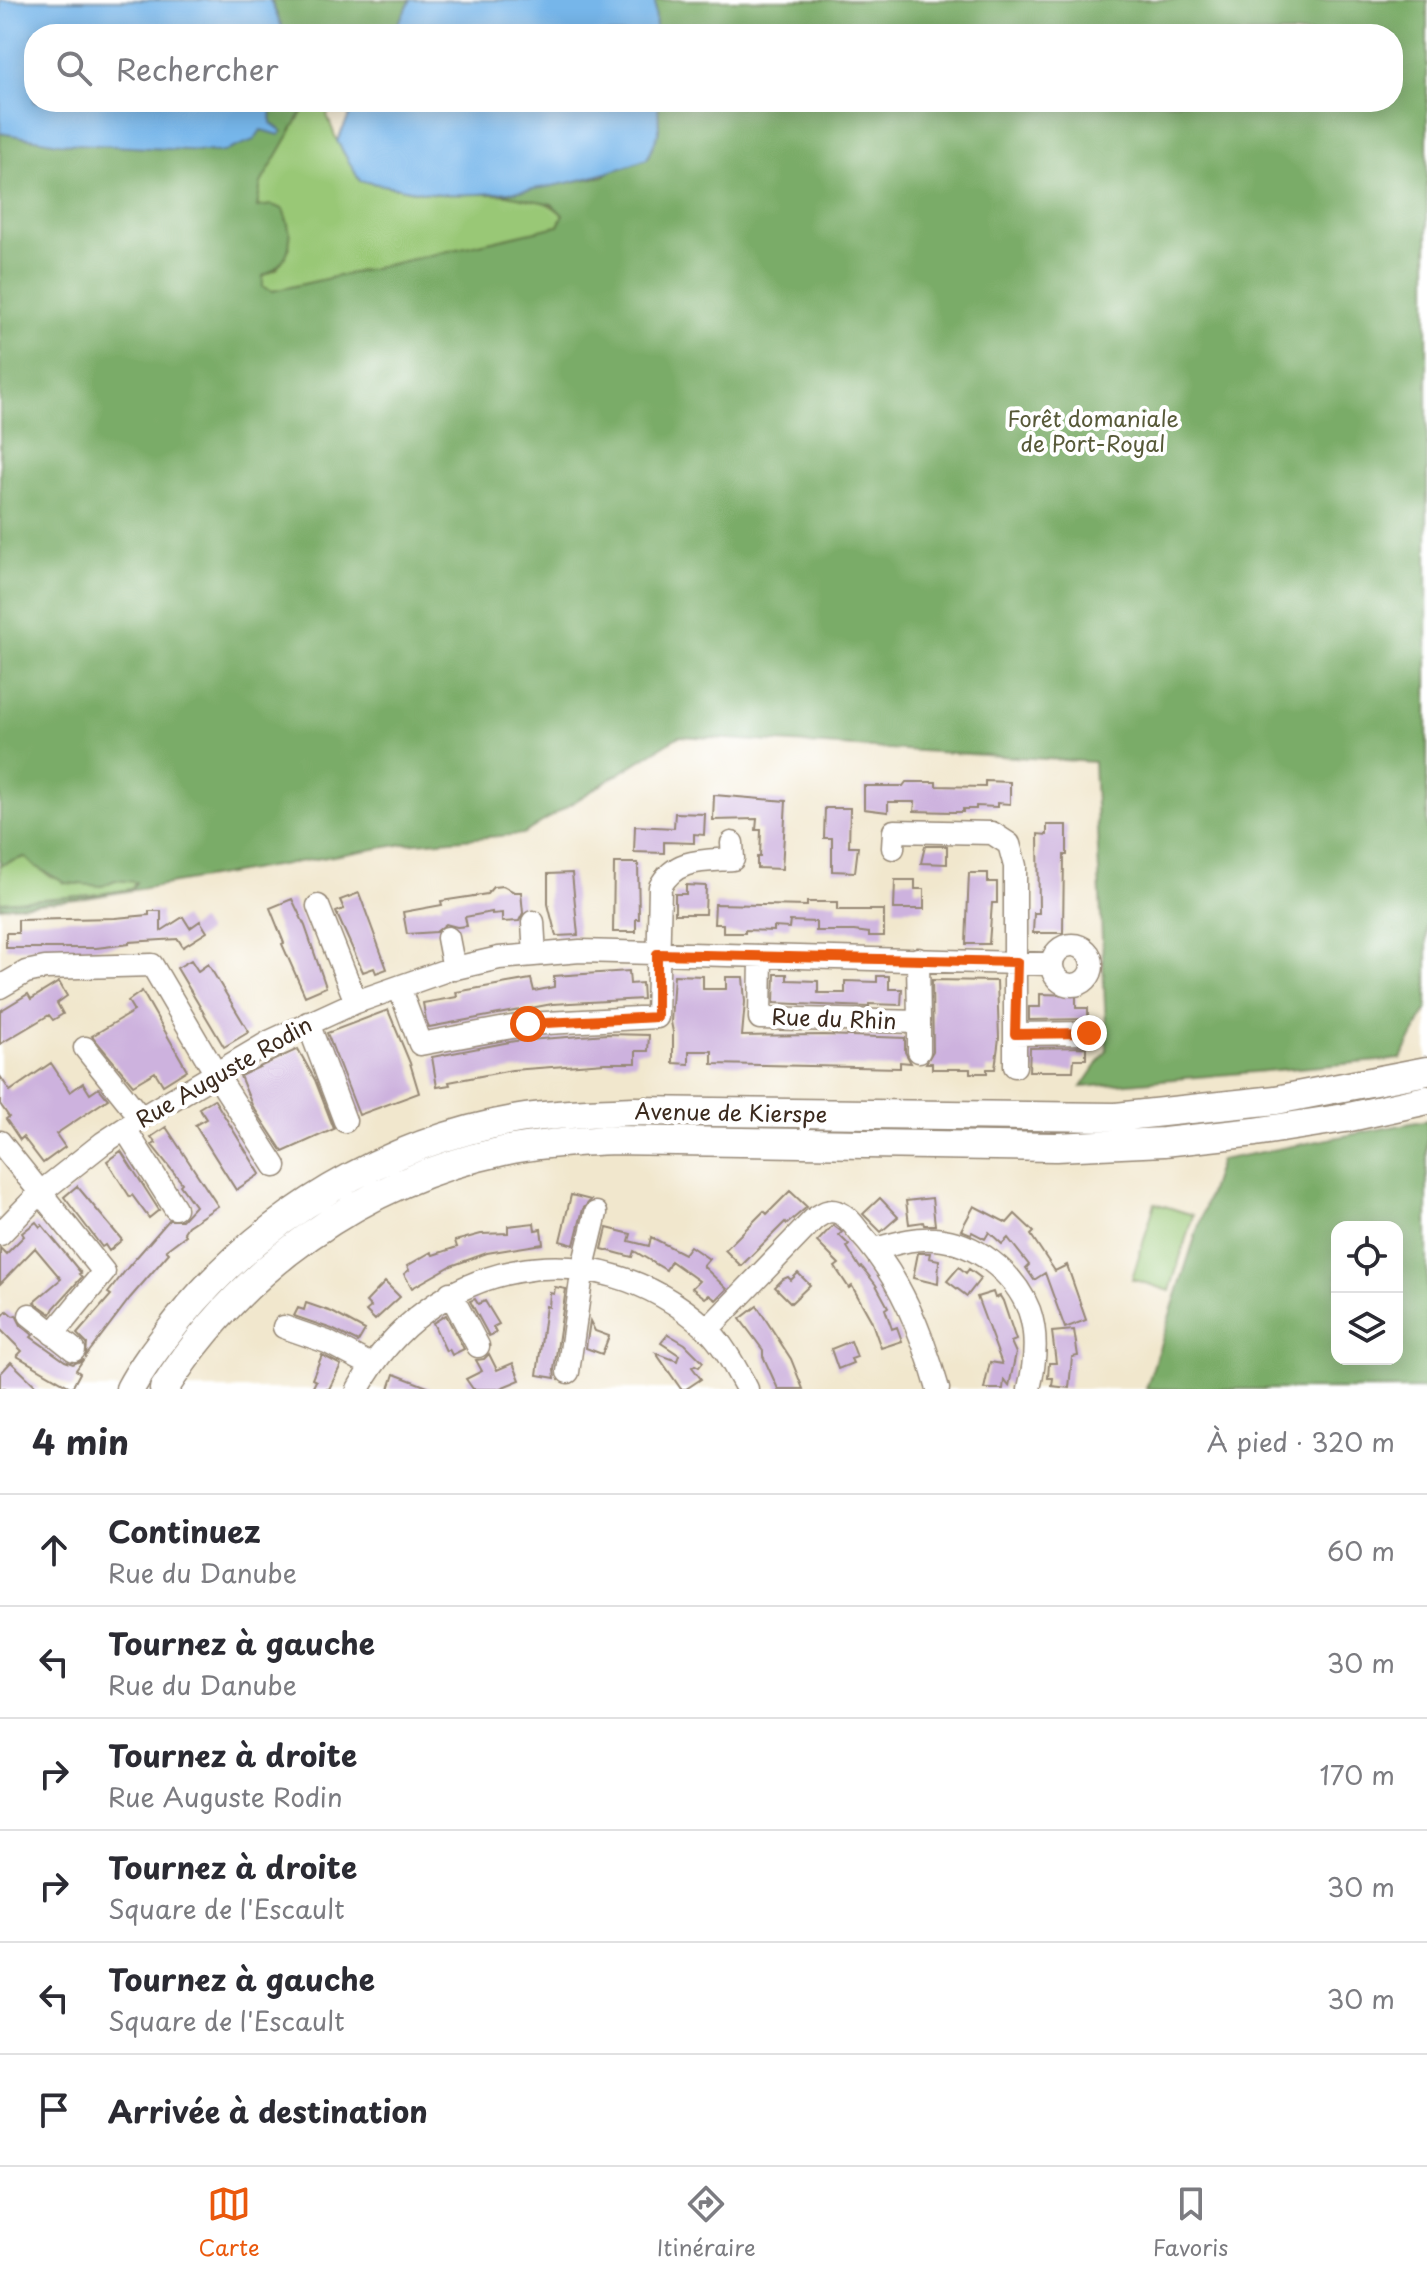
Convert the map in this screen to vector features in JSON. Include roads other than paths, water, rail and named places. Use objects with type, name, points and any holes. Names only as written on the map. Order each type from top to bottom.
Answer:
[{"type":"main road","name":"Avenue de Kierspe","points":[[130,1389],[163,1340],[205,1288],[243,1252],[292,1213],[336,1185],[388,1158],[456,1135],[517,1120],[634,1111],[1116,1117],[1276,1100],[1427,1071]]},
{"type":"main road","name":"Avenue de Kierspe","points":[[164,1389],[185,1355],[216,1317],[252,1280],[297,1243],[346,1211],[393,1187],[447,1166],[504,1151],[612,1140],[1009,1147],[1164,1142],[1270,1130],[1427,1100]]},
{"type":"street","points":[[893,848],[894,831],[992,833],[1009,844],[1015,866],[1015,1066]]},
{"type":"street","points":[[399,987],[420,1044],[528,1024],[657,1017],[660,887],[667,874],[686,862],[733,859],[732,843]]},
{"type":"street","points":[[318,906],[356,1002]]},
{"type":"street","points":[[533,922],[535,955]]},
{"type":"street","points":[[448,938],[454,969]]},
{"type":"street","name":"Rue Auguste Rodin","points":[[0,1234],[41,1192],[133,1123],[283,1034],[356,1002],[454,969],[499,958],[580,951],[1052,964]]},
{"type":"street","name":"Rue du Rhin","points":[[761,957],[760,1018],[919,1022]]},
{"type":"street","name":"Rue du Rhin","points":[[918,959],[919,1051]]},
{"type":"street","points":[[0,987],[26,972],[45,968],[152,965],[275,1166]]},
{"type":"street","points":[[308,1023],[345,1121]]},
{"type":"street","points":[[1015,1034],[1089,1033]]},
{"type":"street","points":[[85,1048],[133,1123],[175,1208]]},
{"type":"street","points":[[0,1142],[104,1272],[53,1334]]},
{"type":"street","points":[[708,1329],[814,1219],[826,1211],[835,1211],[845,1216],[875,1249],[911,1310],[927,1347],[938,1389]]},
{"type":"street","points":[[568,1372],[583,1267],[596,1213]]},
{"type":"street","points":[[875,1249],[906,1241],[935,1239],[964,1246],[991,1260],[1013,1283],[1029,1310],[1035,1337],[1029,1389]]},
{"type":"street","points":[[358,1389],[371,1365],[402,1329],[450,1293],[483,1279],[535,1268],[583,1267],[631,1281],[671,1302],[708,1329],[737,1369],[747,1389]]},
{"type":"street","points":[[450,1293],[478,1346]]},
{"type":"street","points":[[30,1315],[74,1350]]},
{"type":"street","points":[[284,1327],[327,1342],[371,1365]]},
{"type":"water","points":[[0,0],[270,0],[281,24],[24,24],[24,112],[272,112],[271,123],[282,131],[280,135],[261,130],[254,140],[223,152],[59,143],[0,133]]},
{"type":"water","points":[[411,0],[655,0],[656,24],[398,24]]},
{"type":"water","points":[[351,112],[658,112],[659,133],[647,159],[571,182],[519,191],[430,193],[360,181],[337,141]]},
{"type":"park label","name":"Forêt domaniale de Port-Royal","points":[[1093,432]]}]
